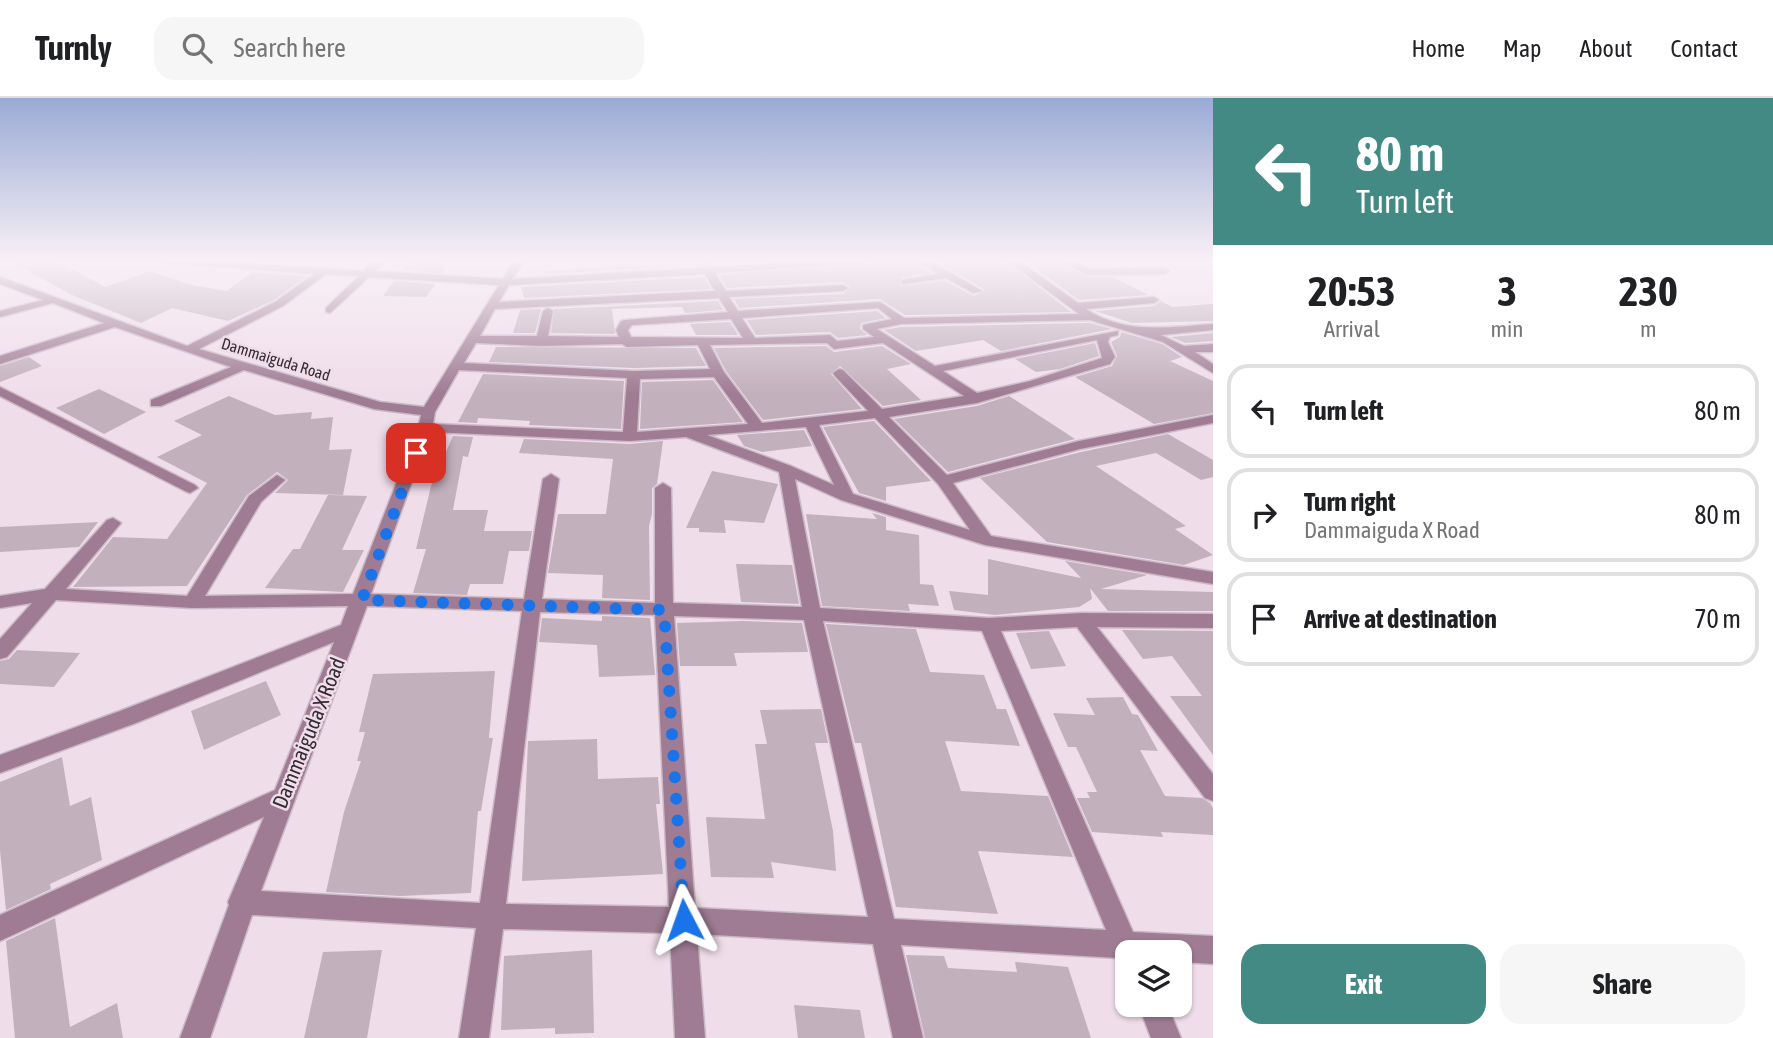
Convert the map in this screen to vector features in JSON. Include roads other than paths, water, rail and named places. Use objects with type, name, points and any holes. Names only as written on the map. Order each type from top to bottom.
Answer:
[{"type":"street","points":[[0,314],[31,306]]},
{"type":"street","name":"Dammaiguda Road","points":[[71,306],[188,350],[426,420],[630,437],[758,428],[883,414],[977,399],[1027,387],[1106,361],[1109,357],[1102,342],[1105,336]]},
{"type":"street","points":[[188,350],[275,306]]},
{"type":"street","points":[[330,310],[334,306]]},
{"type":"street","name":"Dammaiguda X Road","points":[[195,1038],[242,902],[362,600],[426,420],[492,306]]},
{"type":"street","points":[[731,306],[751,342]]},
{"type":"street","points":[[627,343],[622,330],[625,323],[632,321],[868,306]]},
{"type":"street","points":[[881,306],[901,321]]},
{"type":"street","points":[[1078,306],[1091,317],[1127,330],[1147,332],[1213,327]]},
{"type":"street","points":[[541,342],[548,311]]},
{"type":"street","points":[[977,399],[867,327],[901,321],[1091,317]]},
{"type":"street","points":[[0,360],[118,322]]},
{"type":"street","points":[[932,370],[1127,330]]},
{"type":"street","points":[[1147,332],[1186,349],[1213,369]]},
{"type":"street","points":[[472,339],[627,343],[830,340],[834,345],[885,339]]},
{"type":"street","points":[[703,343],[718,373],[758,428]]},
{"type":"street","points":[[1186,349],[1213,348]]},
{"type":"street","points":[[156,403],[243,366]]},
{"type":"street","points":[[455,366],[634,375],[718,373]]},
{"type":"street","points":[[839,373],[883,414],[944,481],[985,540]]},
{"type":"street","points":[[630,437],[634,375]]},
{"type":"street","points":[[0,391],[190,488]]},
{"type":"street","points":[[944,481],[1079,445],[1213,419]]},
{"type":"street","points":[[811,422],[847,497]]},
{"type":"street","points":[[687,433],[786,469],[847,497],[985,540],[1213,578]]},
{"type":"street","points":[[786,469],[813,614],[908,1038]]},
{"type":"street","points":[[474,1038],[492,916],[530,606],[551,479]]},
{"type":"street","points":[[192,602],[255,499],[277,480]]},
{"type":"street","points":[[663,488],[664,610],[690,1038]]},
{"type":"street","points":[[0,652],[113,523]]},
{"type":"street","points":[[0,602],[53,594],[192,602],[362,600],[813,614],[989,625],[1082,621],[1213,621]]},
{"type":"street","points":[[1082,621],[1203,765],[1213,791]]},
{"type":"street","points":[[989,625],[1124,940]]},
{"type":"street","points":[[0,764],[128,717],[351,628]]},
{"type":"street","points":[[0,928],[284,797]]},
{"type":"street","points":[[242,902],[492,916],[684,920],[1115,947]]},
{"type":"street","points":[[1192,950],[1213,950]]},
{"type":"street","points":[[1157,1017],[1166,1038]]}]
